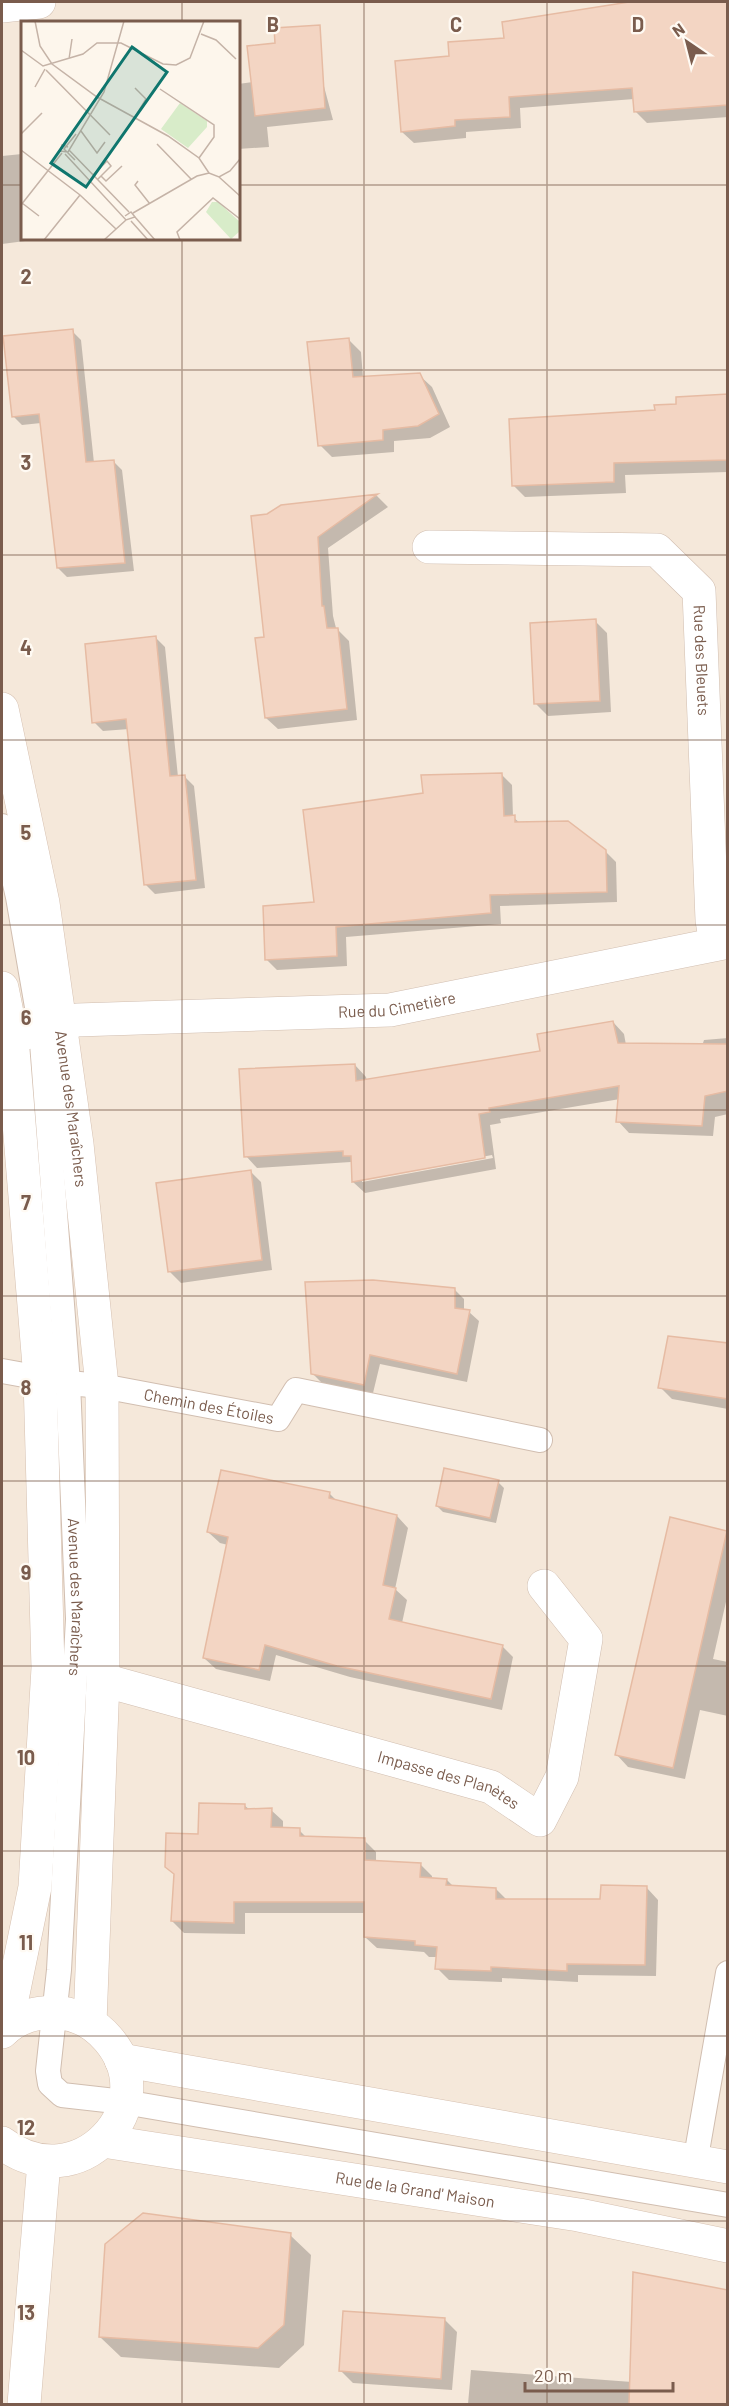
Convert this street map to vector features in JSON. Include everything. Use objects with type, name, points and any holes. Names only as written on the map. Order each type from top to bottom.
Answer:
[{"type":"main road","points":[[2,6],[39,2]]},
{"type":"main road","name":"Rue des Bleuets","points":[[429,547],[657,550],[699,591],[712,920],[722,943]]},
{"type":"main road","name":"Avenue des Maraîchers","points":[[2,709],[43,903],[29,1032],[54,1381],[46,1691],[35,1887],[4,2030]]},
{"type":"main road","name":"Rue du Cimetière","points":[[29,1032],[159,1016],[390,1010],[722,943]]},
{"type":"main road","name":"Avenue des Maraîchers","points":[[2,988],[29,1032],[77,1144],[102,1386],[104,1680],[90,2023]]},
{"type":"main road","name":"Impasse des Planètes","points":[[104,1680],[490,1787],[540,1820],[562,1777],[586,1639],[544,1586]]},
{"type":"main road","points":[[2,2143],[28,2159],[44,2162],[76,2158],[103,2141],[117,2123],[124,2102],[125,2074],[114,2046],[90,2023],[67,2014],[29,2016],[4,2030]]},
{"type":"main road","points":[[121,2060],[728,2167]]},
{"type":"main road","name":"Rue de la Grand' Maison","points":[[103,2141],[568,2213],[728,2246]]},
{"type":"main road","points":[[24,2404],[44,2162]]},
{"type":"lane","name":"Avenue des Maraîchers","points":[[2,826],[18,897],[29,1032]]},
{"type":"lane","name":"Chemin des Étoiles","points":[[2,1371],[54,1381],[102,1386],[278,1419],[296,1390],[540,1440]]},
{"type":"lane","name":"Avenue des Maraîchers","points":[[54,1381],[78,1619],[60,1970],[48,2072],[50,2084],[62,2095],[124,2102]]},
{"type":"lane","points":[[695,2163],[728,1973]]},
{"type":"lane","points":[[124,2102],[728,2205]]},
{"type":"shaded area","points":[[2,2],[727,2],[727,2404],[2,2404]]},
{"type":"building","points":[[629,2],[728,2],[728,105],[634,112],[632,88],[509,97],[510,117],[455,120],[455,126],[401,132],[395,61],[449,56],[448,42],[504,38],[502,22]]},
{"type":"building","points":[[320,25],[325,108],[255,116],[247,46],[275,43],[274,28]]},
{"type":"building","points":[[73,329],[86,462],[114,460],[125,563],[57,568],[39,414],[12,417],[3,336]]},
{"type":"building","points":[[349,338],[353,377],[420,373],[439,414],[418,426],[383,430],[383,440],[318,446],[307,342]]},
{"type":"building","points":[[728,394],[728,460],[614,463],[614,482],[512,486],[509,419],[655,410],[654,405],[676,404],[676,397]]},
{"type":"building","points":[[378,494],[318,537],[322,606],[324,606],[327,628],[338,628],[347,709],[265,718],[255,638],[264,637],[251,516],[267,514],[281,505]]},
{"type":"building","points":[[596,619],[600,701],[534,704],[530,623]]},
{"type":"building","points":[[156,636],[170,776],[185,775],[196,880],[144,885],[126,719],[92,723],[85,644]]},
{"type":"building","points":[[502,773],[504,816],[515,815],[515,822],[568,821],[606,850],[607,892],[490,895],[491,913],[336,927],[337,956],[265,960],[263,906],[314,902],[303,810],[423,793],[421,775]]},
{"type":"building","points":[[613,1021],[618,1043],[728,1044],[728,1091],[705,1096],[702,1126],[616,1122],[619,1086],[489,1108],[490,1112],[479,1114],[485,1158],[352,1182],[351,1156],[343,1156],[343,1151],[244,1157],[239,1069],[355,1064],[356,1081],[540,1051],[537,1034]]},
{"type":"building","points":[[251,1170],[262,1260],[168,1272],[156,1183]]},
{"type":"building","points":[[373,1280],[455,1288],[455,1308],[470,1310],[457,1374],[370,1355],[364,1385],[311,1374],[305,1282]]},
{"type":"building","points":[[668,1336],[728,1343],[728,1399],[658,1388]]},
{"type":"building","points":[[444,1468],[499,1480],[490,1518],[436,1506]]},
{"type":"building","points":[[221,1470],[330,1492],[329,1498],[397,1515],[383,1585],[396,1588],[389,1619],[503,1645],[491,1699],[337,1666],[265,1645],[259,1670],[203,1658],[228,1537],[207,1532]]},
{"type":"building","points":[[670,1517],[727,1531],[673,1768],[615,1755]]},
{"type":"building","points":[[199,1803],[245,1804],[245,1809],[272,1808],[271,1827],[300,1828],[300,1836],[365,1838],[365,1860],[421,1863],[420,1877],[447,1879],[446,1885],[496,1888],[496,1899],[600,1899],[601,1885],[647,1886],[645,1965],[567,1964],[567,1971],[491,1967],[491,1971],[435,1969],[437,1947],[415,1945],[415,1941],[364,1937],[364,1902],[234,1902],[234,1923],[171,1921],[174,1874],[165,1867],[166,1833],[198,1834]]},
{"type":"building","points":[[143,2213],[291,2233],[284,2325],[258,2348],[99,2337],[105,2244]]},
{"type":"building","points":[[633,2272],[728,2290],[728,2404],[629,2404]]},
{"type":"building","points":[[343,2311],[445,2318],[441,2379],[339,2371]]}]
